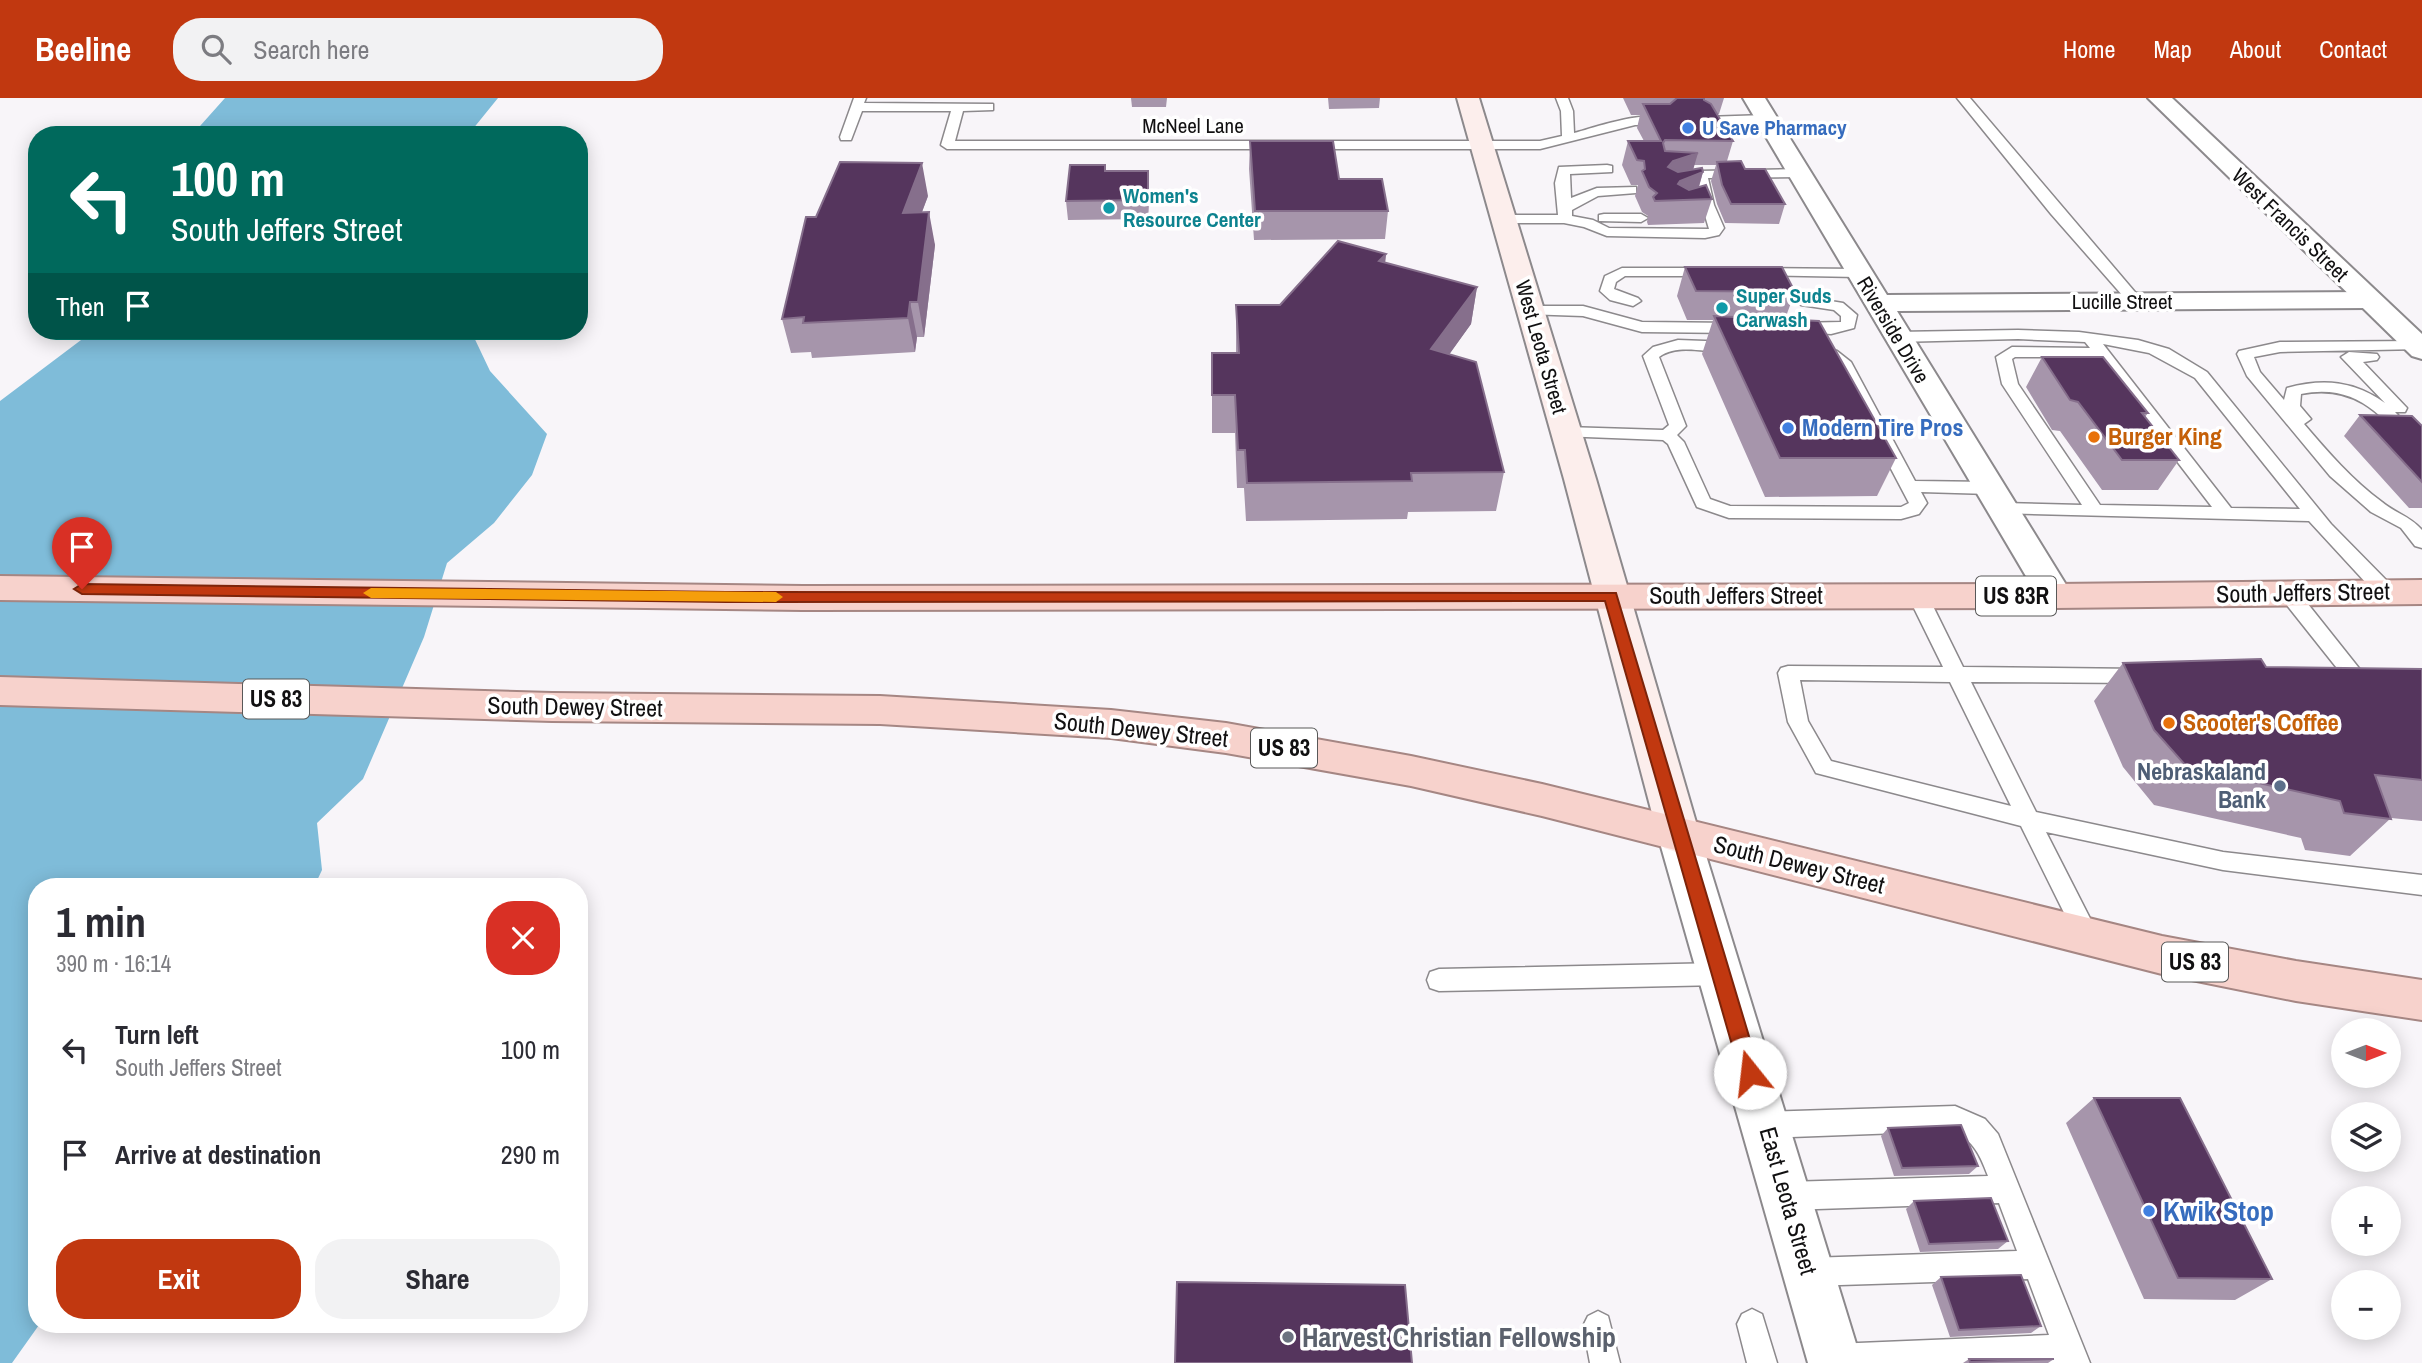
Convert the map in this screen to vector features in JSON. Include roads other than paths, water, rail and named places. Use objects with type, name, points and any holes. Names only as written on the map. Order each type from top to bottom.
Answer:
[{"type":"highway","name":"South Jeffers Street","points":[[0,588],[571,596],[2055,596],[2413,591]]},
{"type":"highway","name":"South Dewey Street","points":[[0,691],[552,707],[880,710],[1111,724],[1226,738],[1410,771],[1542,800],[2162,955],[2296,981],[2422,1000]]},
{"type":"main road","name":"West Leota Street","points":[[1468,98],[1611,596]]},
{"type":"main road","name":"East Leota Street","points":[[1611,596],[1679,836]]},
{"type":"street","name":"West Francis Street","points":[[2159,98],[2420,352]]},
{"type":"street","name":"Riverside Drive","points":[[1760,108],[2055,596]]},
{"type":"street","name":"Lucille Street","points":[[1885,318],[2135,302],[2368,300]]},
{"type":"street","name":"East Leota Street","points":[[1679,836],[1834,1361]]},
{"type":"lane","points":[[1562,98],[1567,111],[1568,138]]},
{"type":"lane","points":[[1964,98],[2135,302]]},
{"type":"lane","points":[[846,137],[858,102],[989,107]]},
{"type":"lane","name":"McNeel Lane","points":[[958,107],[947,145],[1541,145],[1615,126],[1636,133],[1667,127]]},
{"type":"lane","points":[[1760,108],[1732,128],[1708,127],[1760,108]]},
{"type":"lane","points":[[1566,213],[1560,180],[1564,170],[1606,169]]},
{"type":"lane","points":[[1566,213],[1607,232],[1714,232],[1717,228],[1688,171]]},
{"type":"lane","points":[[1700,195],[1799,173]]},
{"type":"lane","points":[[1503,219],[1566,213],[1636,203],[1586,200],[1566,213]]},
{"type":"lane","points":[[1633,301],[1615,297],[1607,291],[1606,284],[1610,278],[1622,272],[1858,273]]},
{"type":"lane","points":[[1806,302],[1838,306],[1849,315],[2096,346],[2226,513]]},
{"type":"lane","points":[[1530,311],[1583,311],[1642,327],[1750,328]]},
{"type":"lane","points":[[1777,328],[1831,329],[1849,325],[1849,315]]},
{"type":"lane","points":[[1667,435],[1678,426],[1651,356],[1658,348],[1676,345],[1745,348]]},
{"type":"lane","points":[[2095,511],[2010,384],[2004,357],[2012,352],[2140,345],[2182,361],[2201,375],[2314,515],[2413,591]]},
{"type":"lane","points":[[2414,527],[2377,508],[2336,472],[2253,373],[2245,354],[2280,347],[2420,352]]},
{"type":"lane","points":[[2324,347],[2349,357],[2422,433]]},
{"type":"lane","points":[[1566,432],[1667,435],[1675,442],[1703,503],[1713,509],[1729,512],[1901,513],[1913,510],[1918,503],[1845,365],[1831,354],[1801,349]]},
{"type":"lane","points":[[2349,357],[2420,352]]},
{"type":"lane","points":[[2422,450],[2382,408],[2364,394],[2344,387],[2317,384],[2293,391],[2292,407],[2397,518],[2414,527],[2422,542]]},
{"type":"lane","points":[[1909,486],[2095,511],[2314,515]]},
{"type":"lane","points":[[2289,594],[2355,677]]},
{"type":"lane","points":[[1918,596],[2087,936]]},
{"type":"lane","points":[[2162,676],[1788,673],[1798,722],[1824,767],[2029,819],[2223,861],[2422,885]]},
{"type":"lane","points":[[2330,676],[2381,677]]},
{"type":"lane","points":[[1439,980],[1721,974]]},
{"type":"lane","points":[[1765,1125],[1955,1118],[1976,1128],[1989,1143],[2072,1356],[1834,1361]]},
{"type":"lane","points":[[1787,1196],[2006,1189]]},
{"type":"lane","points":[[1809,1272],[2036,1265]]},
{"type":"lane","points":[[1752,1324],[1762,1363]]},
{"type":"lane","points":[[1598,1325],[1605,1363]]},
{"type":"water","points":[[225,98],[498,98],[475,126],[200,126]]},
{"type":"water","points":[[81,340],[475,340],[490,371],[547,434],[532,475],[494,523],[447,563],[424,637],[363,779],[317,823],[322,870],[318,878],[28,878],[28,1333],[33,1333],[12,1363],[0,1363],[0,401]]},
{"type":"place","name":"U Save Pharmacy","points":[[1688,128]]},
{"type":"place","name":"Women's Resource Center","points":[[1109,208]]},
{"type":"place","name":"Super Suds Carwash","points":[[1722,308]]},
{"type":"place","name":"Modern Tire Pros","points":[[1788,428]]},
{"type":"place","name":"Burger King","points":[[2094,437]]},
{"type":"place","name":"Scooter's Coffee","points":[[2169,723]]},
{"type":"place","name":"Nebraskaland Bank","points":[[2280,786]]},
{"type":"place","name":"Kwik Stop","points":[[2149,1211]]},
{"type":"place","name":"Harvest Christian Fellowship","points":[[1288,1337]]}]
